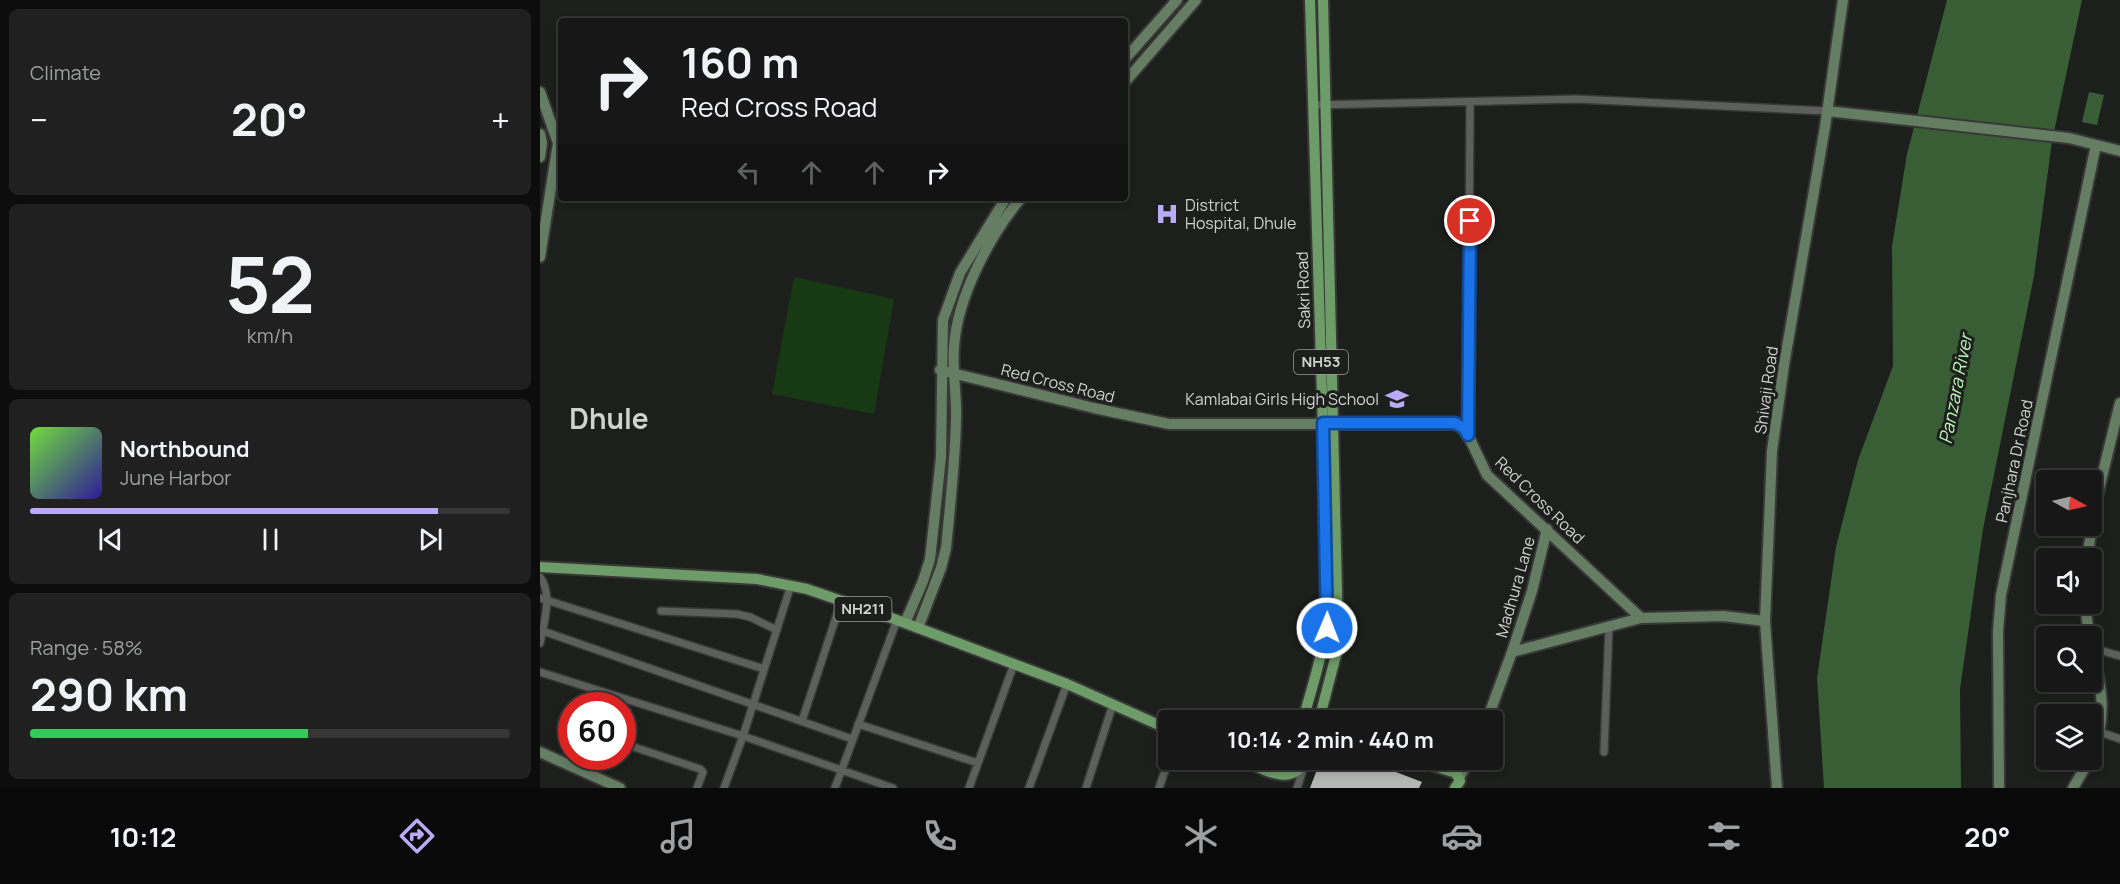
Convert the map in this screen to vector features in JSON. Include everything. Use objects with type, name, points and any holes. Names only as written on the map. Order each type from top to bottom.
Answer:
[{"type":"main road","name":"Sakri Road","points":[[1306,710],[1327,628],[1328,423],[1310,0]]},
{"type":"main road","points":[[1322,710],[1336,655],[1338,634],[1328,423],[1323,0]]},
{"type":"main road","name":"NH211","points":[[540,567],[757,579],[791,585],[901,621],[1067,684],[1158,724]]},
{"type":"main road","points":[[1264,770],[1277,779],[1288,780],[1298,775],[1301,770]]},
{"type":"main road","points":[[1449,770],[1460,776],[1455,788]]},
{"type":"street","points":[[1128,56],[1177,0]]},
{"type":"street","points":[[1128,79],[1196,0]]},
{"type":"street","name":"Shivaji Road","points":[[1777,788],[1765,621],[1772,452],[1843,0]]},
{"type":"street","points":[[540,92],[558,140]]},
{"type":"street","points":[[1313,105],[1576,99],[1827,111],[2069,138],[2120,151]]},
{"type":"street","points":[[1468,435],[1470,102]]},
{"type":"street","points":[[541,148],[558,143]]},
{"type":"street","name":"Panjhara Dr Road","points":[[1999,788],[1998,631],[2001,594],[2096,145]]},
{"type":"street","points":[[540,257],[558,149]]},
{"type":"street","points":[[835,788],[858,724],[930,559],[941,457],[940,370],[943,320],[950,297],[982,234],[1004,201]]},
{"type":"street","points":[[918,628],[941,568],[946,548],[956,420],[954,346],[966,295],[1001,225],[1019,201]]},
{"type":"street","name":"Red Cross Road","points":[[940,370],[1169,424],[1455,423],[1464,428],[1487,476],[1641,618]]},
{"type":"street","points":[[2089,548],[2097,497],[2120,404]]},
{"type":"street","name":"Madhura Lane","points":[[1490,710],[1532,591],[1547,529]]},
{"type":"street","points":[[540,577],[545,584],[540,643]]},
{"type":"street","points":[[724,788],[791,585]]},
{"type":"street","points":[[543,599],[764,669]]},
{"type":"street","points":[[802,721],[841,602]]},
{"type":"street","points":[[661,611],[737,614],[750,617],[777,630]]},
{"type":"street","points":[[1512,652],[1641,618],[1723,616],[1765,621]]},
{"type":"street","points":[[1604,752],[1609,627]]},
{"type":"street","points":[[541,630],[852,739]]},
{"type":"street","points":[[2102,650],[2120,656]]},
{"type":"street","points":[[969,788],[1014,664]]},
{"type":"street","points":[[540,672],[743,736],[893,788]]},
{"type":"street","points":[[1029,788],[1067,684]]},
{"type":"street","points":[[2101,692],[2102,711]]},
{"type":"street","points":[[1086,788],[1113,704]]},
{"type":"street","points":[[858,724],[978,763]]},
{"type":"street","points":[[2102,733],[2120,738]]},
{"type":"street","points":[[636,748],[700,769],[703,772],[697,788]]},
{"type":"street","points":[[540,752],[620,788]]},
{"type":"street","points":[[1159,788],[1166,770]]},
{"type":"street","points":[[1297,788],[1303,770]]},
{"type":"street","points":[[1460,776],[1464,770]]},
{"type":"street","points":[[2073,788],[2083,770]]},
{"type":"shaded area","points":[[794,277],[894,299],[874,414],[772,394]]},
{"type":"water","name":"Panzara River","points":[[1947,0],[2082,0],[2052,141],[2034,276],[1983,529],[1960,689],[1961,788],[1824,788],[1817,678],[1836,547],[1858,460],[1893,366],[1892,246],[1907,154]]},
{"type":"water","points":[[2089,92],[2104,95],[2097,125],[2082,122]]},
{"type":"building","points":[[1317,770],[1391,770],[1422,782],[1419,788],[1310,788]]},
{"type":"place","name":"District Hospital, Dhule","points":[[1167,214]]},
{"type":"place","name":"Kamlabai Girls High School","points":[[1397,399]]},
{"type":"district","name":"Dhule","points":[[609,419]]},
{"type":"route","points":[[1327,628],[1327,529],[1323,423],[1455,423],[1464,428],[1468,435],[1470,221]]}]
